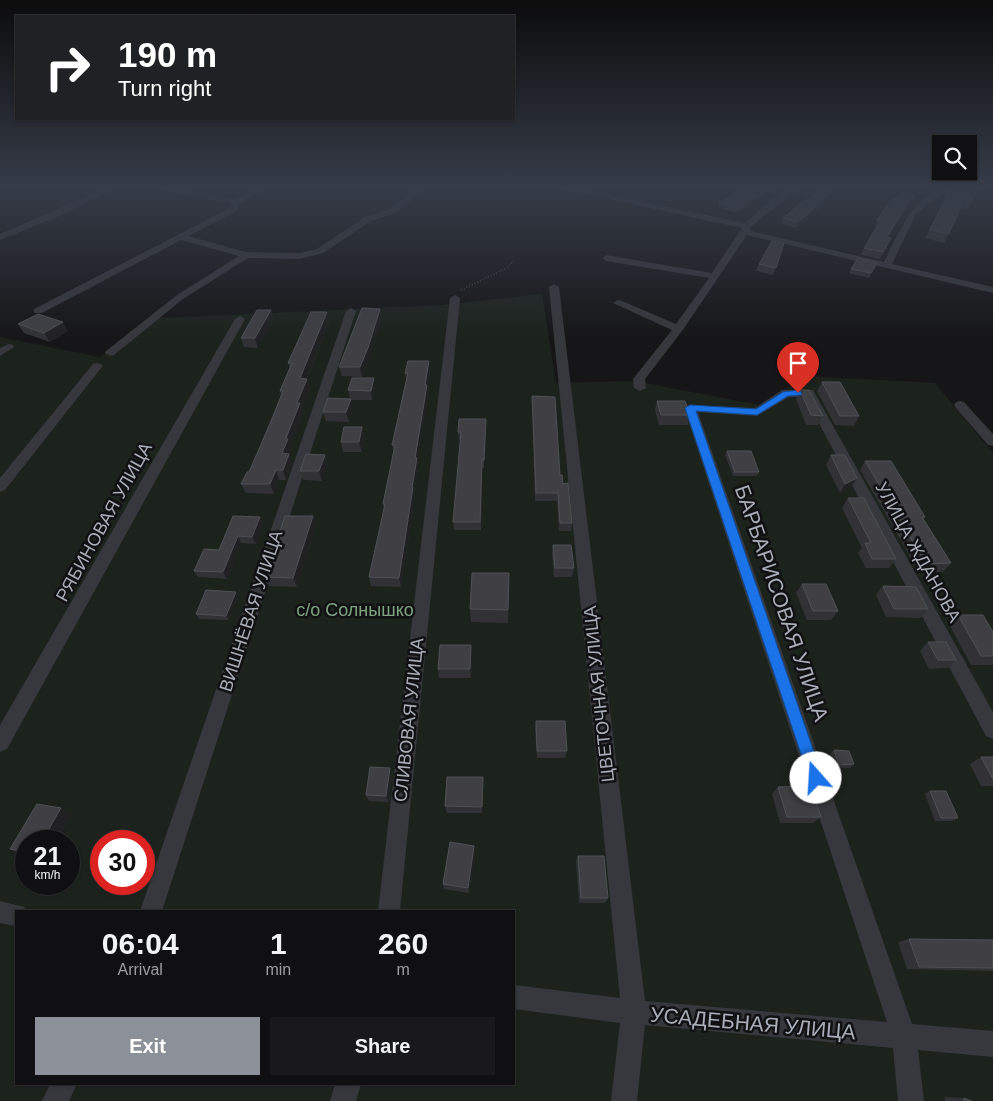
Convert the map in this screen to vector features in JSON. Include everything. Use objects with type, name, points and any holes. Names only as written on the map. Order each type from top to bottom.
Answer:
[{"type":"street","points":[[38,311],[180,237]]},
{"type":"street","points":[[182,237],[246,255],[300,256],[320,250],[342,237]]},
{"type":"street","points":[[640,388],[639,379],[678,329],[740,237]]},
{"type":"street","points":[[778,237],[886,266],[993,290]]},
{"type":"street","points":[[886,266],[901,237]]},
{"type":"street","points":[[110,353],[180,297],[246,255]]},
{"type":"street","points":[[606,258],[714,276]]},
{"type":"street","name":"ЦВЕТОЧНАЯ УЛИЦА","points":[[554,287],[634,1012],[624,1101]]},
{"type":"street","name":"СЛИВОВАЯ УЛИЦА","points":[[389,910],[454,298]]},
{"type":"street","points":[[618,303],[678,329]]},
{"type":"street","name":"ВИШНЁВАЯ УЛИЦА","points":[[150,910],[351,311]]},
{"type":"street","name":"РЯБИНОВАЯ УЛИЦА","points":[[0,743],[240,319]]},
{"type":"street","points":[[0,487],[97,366]]},
{"type":"street","name":"УЛИЦА ЖДАНОВА","points":[[690,408],[757,412],[786,394],[809,393],[993,730]]},
{"type":"street","points":[[960,404],[993,442]]},
{"type":"street","name":"БАРБАРИСОВАЯ УЛИЦА","points":[[690,408],[904,1037],[911,1101]]},
{"type":"street","points":[[0,912],[15,915]]},
{"type":"street","name":"УСАДЕБНАЯ УЛИЦА","points":[[515,997],[634,1012],[764,1022],[904,1037],[993,1044]]},
{"type":"street","points":[[55,1101],[63,1085]]},
{"type":"street","points":[[343,1101],[348,1085]]},
{"type":"path","points":[[454,298],[461,290],[507,268],[515,260]]},
{"type":"green space","name":"с/о Солнышко","points":[[542,294],[556,383],[634,381],[760,405],[806,376],[935,383],[993,453],[993,1101],[0,1101],[0,337],[99,357],[160,318],[441,305]]},
{"type":"building","points":[[870,237],[891,238],[883,252],[864,248]]},
{"type":"building","points":[[772,241],[784,243],[776,268],[759,264]]},
{"type":"building","points":[[858,258],[877,263],[871,273],[851,269]]},
{"type":"building","points":[[362,308],[380,309],[368,348],[360,367],[339,367]]},
{"type":"building","points":[[257,310],[271,310],[255,338],[241,338]]},
{"type":"building","points":[[311,312],[327,312],[300,378],[307,379],[297,403],[300,403],[282,453],[289,454],[283,470],[276,470],[270,484],[241,484],[247,472],[249,472],[273,417],[283,391],[280,391],[292,363],[288,363]]},
{"type":"building","points":[[38,314],[63,322],[44,333],[18,324]]},
{"type":"building","points":[[408,361],[429,361],[399,578],[369,577],[385,504],[383,504],[395,445],[392,445],[408,373],[405,373]]},
{"type":"building","points":[[352,378],[374,378],[371,391],[348,390]]},
{"type":"building","points":[[822,382],[840,382],[859,416],[840,416]]},
{"type":"building","points":[[800,390],[809,390],[823,416],[811,415]]},
{"type":"building","points":[[532,396],[555,397],[560,475],[562,475],[563,484],[568,483],[572,523],[560,523],[558,493],[536,493]]},
{"type":"building","points":[[328,398],[351,399],[346,412],[323,412]]},
{"type":"building","points":[[657,401],[685,401],[690,415],[661,415]]},
{"type":"building","points":[[459,419],[486,419],[484,460],[482,460],[480,522],[453,522],[461,432],[458,432]]},
{"type":"building","points":[[344,427],[362,427],[359,442],[341,442]]},
{"type":"building","points":[[727,451],[751,451],[759,472],[735,472]]},
{"type":"building","points":[[306,454],[325,455],[319,471],[300,471]]},
{"type":"building","points":[[831,455],[845,455],[857,478],[845,484]]},
{"type":"building","points":[[865,461],[891,461],[925,517],[922,517],[951,563],[926,564]]},
{"type":"building","points":[[848,498],[864,498],[896,559],[872,559],[865,543],[871,543]]},
{"type":"building","points":[[233,516],[260,517],[252,537],[238,536],[223,572],[194,571],[204,549],[219,550]]},
{"type":"building","points":[[285,516],[313,516],[293,578],[265,577]]},
{"type":"building","points":[[553,545],[571,545],[574,568],[555,568]]},
{"type":"building","points":[[472,573],[509,573],[508,610],[470,609]]},
{"type":"building","points":[[802,584],[826,584],[838,611],[813,611]]},
{"type":"building","points":[[883,586],[916,587],[928,609],[894,609]]},
{"type":"building","points":[[206,590],[236,592],[226,616],[196,614]]},
{"type":"building","points":[[958,615],[983,615],[993,632],[993,656],[981,656]]},
{"type":"building","points":[[928,642],[946,642],[956,660],[938,660]]},
{"type":"building","points":[[440,645],[471,645],[470,669],[438,669]]},
{"type":"building","points":[[536,721],[565,721],[567,751],[537,751]]},
{"type":"building","points":[[834,750],[849,751],[854,764],[839,765]]},
{"type":"building","points":[[981,757],[993,757],[993,779]]},
{"type":"building","points":[[370,767],[390,768],[386,796],[366,795]]},
{"type":"building","points":[[447,777],[483,777],[482,807],[445,806]]},
{"type":"building","points":[[810,786],[821,817],[787,817],[778,787]]},
{"type":"building","points":[[930,791],[946,791],[958,818],[941,818]]},
{"type":"building","points":[[37,804],[61,808],[48,830],[21,830]]},
{"type":"building","points":[[15,841],[15,850],[10,849]]},
{"type":"building","points":[[450,842],[474,846],[468,888],[443,884]]},
{"type":"building","points":[[578,856],[604,856],[608,898],[581,898]]},
{"type":"building","points":[[909,939],[993,940],[993,968],[919,967]]},
{"type":"route","points":[[798,393],[786,394],[757,412],[690,408],[816,778]]}]
